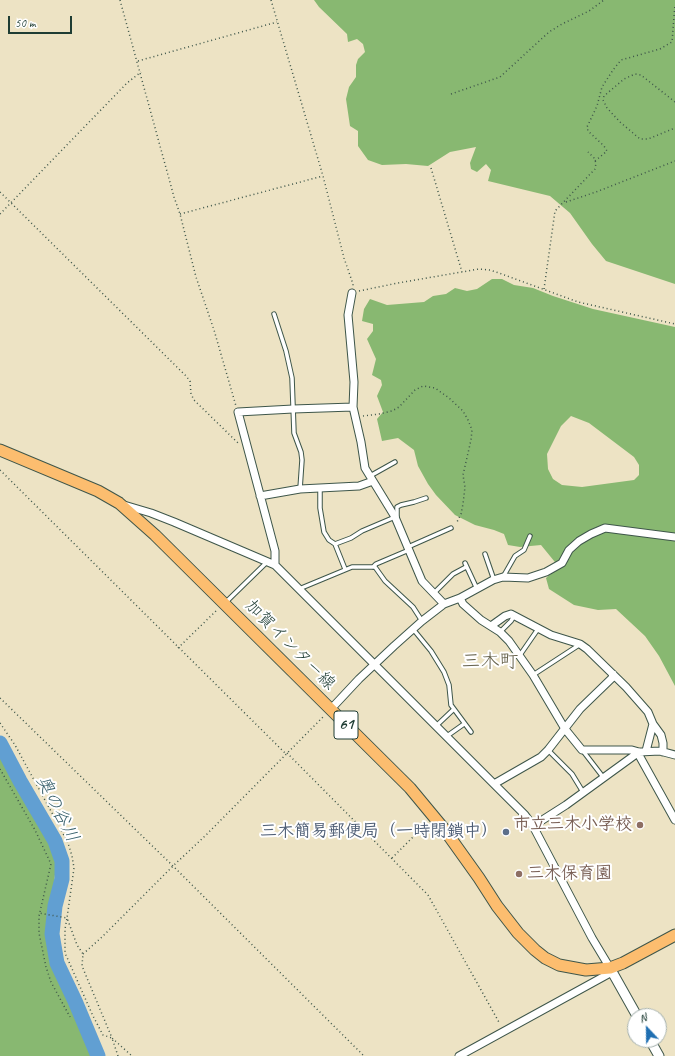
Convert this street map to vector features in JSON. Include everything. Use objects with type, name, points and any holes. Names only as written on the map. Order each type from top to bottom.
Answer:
[{"type":"main road","name":"加賀インター線","points":[[0,450],[83,484],[119,503],[155,535],[410,788],[434,816],[497,906],[518,933],[545,958],[559,965],[586,970],[611,970],[675,935]]},
{"type":"street","points":[[352,293],[348,315],[354,382],[352,407],[365,468],[396,518],[422,581],[444,604]]},
{"type":"street","points":[[275,565],[275,551],[238,412],[352,407]]},
{"type":"street","points":[[260,496],[300,489],[359,486],[371,479]]},
{"type":"street","points":[[119,503],[151,513],[275,565],[298,590],[494,784],[533,826],[592,938],[632,1008]]},
{"type":"street","points":[[330,710],[374,664],[422,621],[444,604],[460,598],[494,580],[503,577],[528,578],[546,572],[562,562],[569,550],[579,541],[604,528],[675,537]]},
{"type":"street","points":[[460,598],[464,604],[481,620],[500,632],[509,641],[534,675],[564,729],[582,750],[627,749],[663,752],[675,755]]},
{"type":"street","points":[[491,626],[505,616],[511,614],[551,635],[580,644],[587,648],[639,700],[648,712],[653,724],[661,735],[664,743],[663,752]]},
{"type":"street","points":[[494,784],[541,757],[580,709],[612,678],[613,674]]},
{"type":"street","points":[[653,724],[640,757],[675,820]]},
{"type":"street","points":[[533,826],[561,809],[603,777],[642,751]]},
{"type":"street","points":[[459,1056],[611,970]]},
{"type":"lane","points":[[274,314],[289,363],[293,390],[294,433],[301,452],[302,460],[300,489]]},
{"type":"lane","points":[[371,479],[395,462]]},
{"type":"lane","points":[[320,489],[320,508],[324,532],[329,540],[335,544],[345,569]]},
{"type":"lane","points":[[335,544],[350,538],[362,530],[396,518],[398,516],[397,507],[426,498]]},
{"type":"lane","points":[[373,567],[376,564],[451,528]]},
{"type":"lane","points":[[503,577],[515,556],[524,550],[530,536]]},
{"type":"lane","points":[[485,554],[494,580]]},
{"type":"lane","points":[[224,604],[267,562]]},
{"type":"lane","points":[[434,593],[453,574],[466,565],[477,589]]},
{"type":"lane","points":[[298,590],[345,569],[352,567],[375,567],[385,581],[413,607],[422,621]]},
{"type":"lane","points":[[500,632],[514,616]]},
{"type":"lane","points":[[520,655],[538,629]]},
{"type":"lane","points":[[413,630],[431,651],[444,672],[449,685],[451,705],[471,732]]},
{"type":"lane","points":[[534,675],[580,644]]},
{"type":"lane","points":[[435,727],[454,709]]},
{"type":"lane","points":[[446,737],[464,724]]},
{"type":"lane","points":[[548,750],[572,774],[583,792]]},
{"type":"lane","points":[[582,750],[603,777]]},
{"type":"path","points":[[120,0],[180,214],[196,277],[214,330],[238,412]]},
{"type":"path","points":[[271,0],[323,176],[344,258],[353,284],[352,293],[369,288],[462,272],[490,270],[578,302],[675,324]]},
{"type":"path","points":[[451,94],[500,77],[549,32],[589,11],[604,0]]},
{"type":"path","points":[[595,161],[607,151],[604,146],[588,131],[587,127],[597,106],[602,87],[621,60],[660,49],[672,42],[675,4]]},
{"type":"path","points":[[138,61],[277,22]]},
{"type":"path","points":[[0,214],[140,72]]},
{"type":"path","points":[[675,102],[641,75],[635,74],[624,79],[604,96],[603,100],[606,108],[640,139],[648,139],[675,128]]},
{"type":"path","points":[[544,289],[555,211],[595,169],[595,161],[588,152]]},
{"type":"path","points":[[564,202],[596,192],[675,161]]},
{"type":"path","points":[[432,168],[462,272]]},
{"type":"path","points":[[180,214],[323,176]]},
{"type":"path","points":[[0,192],[186,376],[190,381],[190,394],[194,400],[237,443],[247,448]]},
{"type":"path","points":[[355,416],[379,414],[392,411],[399,407],[416,390],[423,386],[435,388],[463,411],[472,430],[471,440],[463,475],[465,487],[462,509],[457,522],[451,528]]},
{"type":"path","points":[[0,470],[428,895],[504,1031]]},
{"type":"path","points":[[178,648],[224,604]]},
{"type":"path","points":[[0,698],[173,866],[364,1056]]},
{"type":"path","points":[[83,954],[206,835],[320,720]]},
{"type":"path","points":[[0,723],[15,745],[68,843],[74,868],[65,929],[65,953],[103,1035],[112,1038],[132,1056]]},
{"type":"path","points":[[0,769],[35,830],[51,864],[39,913],[39,933],[46,967],[51,982],[70,1017]]},
{"type":"path","points":[[392,858],[434,816]]},
{"type":"path","points":[[39,913],[67,918]]},
{"type":"path","points":[[67,918],[83,954],[82,966],[118,1056]]},
{"type":"green space","points":[[314,0],[675,0],[675,284],[606,261],[570,213],[550,196],[488,181],[491,170],[486,164],[477,172],[471,169],[470,163],[476,147],[450,152],[428,166],[406,164],[382,165],[368,160],[358,146],[358,131],[350,126],[346,99],[349,87],[356,77],[356,65],[358,59],[365,52],[363,44],[357,39],[348,42],[347,34],[319,7]]},
{"type":"green space","points":[[492,279],[502,279],[514,285],[533,288],[593,309],[675,327],[675,686],[659,656],[645,636],[616,609],[598,610],[574,605],[549,589],[546,578],[559,567],[541,545],[520,547],[508,545],[504,534],[475,525],[455,515],[428,484],[418,466],[414,450],[398,438],[382,441],[377,419],[383,412],[377,396],[382,385],[381,380],[372,375],[376,359],[367,339],[373,331],[373,324],[362,321],[364,309],[370,299],[387,305],[424,302],[433,296],[446,294],[455,288],[467,291],[477,289]],"holes":[[[571,416],[589,423],[634,457],[639,465],[639,475],[634,480],[582,487],[562,485],[553,479],[548,469],[547,454],[561,426]]]},
{"type":"green space","points":[[0,753],[53,850],[56,865],[53,894],[46,928],[50,963],[67,997],[92,1056],[0,1056]]},
{"type":"waterway","name":"奥の谷川","points":[[0,743],[55,841],[62,861],[62,879],[55,906],[52,934],[57,963],[98,1056]]},
{"type":"place","name":"市立三木小学校","points":[[640,825]]},
{"type":"place","name":"三木簡易郵便局（一時閉鎖中）","points":[[506,832]]},
{"type":"place","name":"三木保育園","points":[[519,874]]},
{"type":"district","name":"三木町","points":[[490,662]]}]
